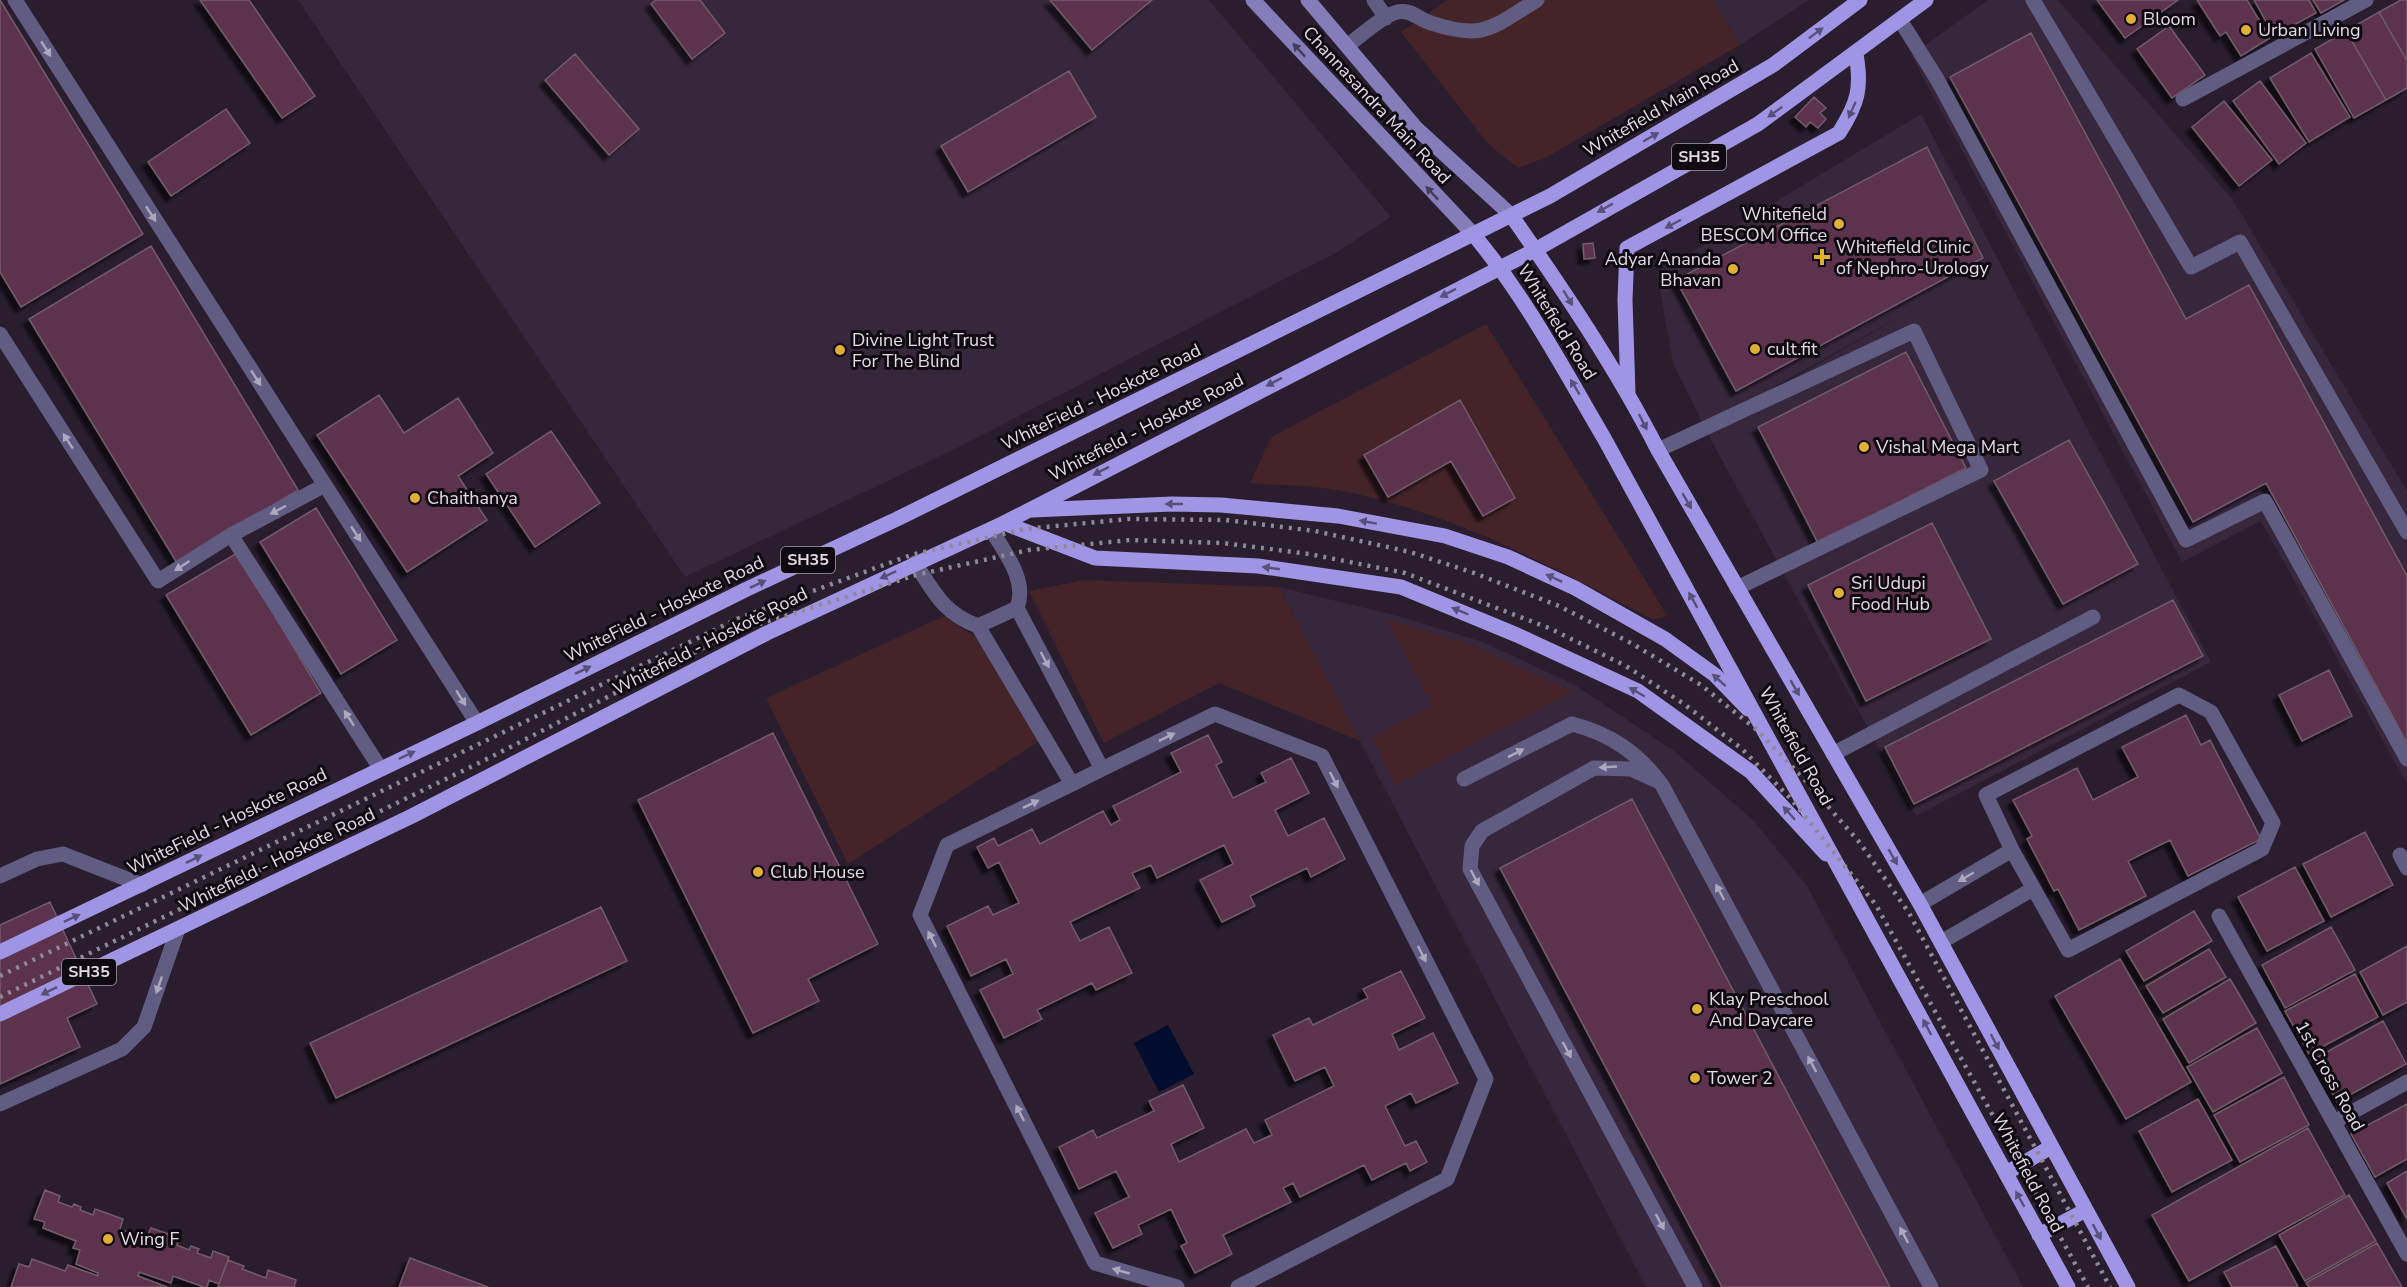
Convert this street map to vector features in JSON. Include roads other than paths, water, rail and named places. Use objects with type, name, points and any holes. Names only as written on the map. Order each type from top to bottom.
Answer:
[{"type":"main road","name":"Channasandra Main Road","points":[[1254,0],[1473,234]]},
{"type":"main road","name":"Channasandra Main Road","points":[[1308,0],[1416,128],[1511,215]]},
{"type":"main road","name":"Whitefield Main Road","points":[[1473,234],[1550,195],[1773,65],[1860,0]]},
{"type":"main road","name":"SH35","points":[[1500,266],[1535,250],[1758,124],[1856,54],[1926,0]]},
{"type":"main road","points":[[1628,393],[1625,300],[1627,248],[1839,133],[1854,110],[1859,90],[1861,80],[1856,54]]},
{"type":"main road","name":"Whitefield Road","points":[[1511,215],[1557,279],[1628,393],[1658,450],[1920,904],[2127,1287]]},
{"type":"main road","name":"Whitefield Road","points":[[1473,234],[1500,266],[1604,438],[2068,1287]]},
{"type":"main road","name":"WhiteField - Hoskote Road","points":[[0,952],[477,723],[1473,234]]},
{"type":"main road","name":"Whitefield - Hoskote Road","points":[[0,1014],[412,816],[767,633],[998,526],[1500,266]]},
{"type":"main road","points":[[1025,511],[1172,504],[1221,505],[1338,516],[1445,536],[1508,557],[1575,588],[1665,639],[1715,675],[1760,722]]},
{"type":"main road","points":[[998,526],[1095,558],[1258,566],[1401,587],[1517,634],[1638,691],[1751,772],[1843,872]]},
{"type":"main road","points":[[2006,1173],[2052,1147]]},
{"type":"main road","points":[[2039,1235],[2086,1210]]},
{"type":"street","points":[[15,0],[477,723]]},
{"type":"street","points":[[1374,0],[1386,18]]},
{"type":"street","points":[[1347,45],[1395,12],[1409,11],[1429,22],[1471,33],[1488,30],[1537,0]]},
{"type":"street","points":[[2033,0],[2191,267],[2240,242],[2407,532]]},
{"type":"street","points":[[2183,99],[2366,0]]},
{"type":"street","points":[[1900,20],[1937,80],[2186,540],[2265,501],[2407,759]]},
{"type":"street","points":[[1658,450],[1914,331],[1981,470],[1737,588]]},
{"type":"street","points":[[0,334],[158,581],[231,535],[324,485]]},
{"type":"street","points":[[978,626],[1017,608],[1020,600],[1018,577],[998,526]]},
{"type":"street","points":[[231,535],[380,768]]},
{"type":"street","points":[[915,563],[943,606],[964,621],[978,626],[1072,784]]},
{"type":"street","points":[[1017,608],[1102,769]]},
{"type":"street","points":[[1833,754],[2094,617]]},
{"type":"street","points":[[2179,695],[2211,712],[2273,823],[2262,849],[2068,950],[2034,889],[2012,850],[1986,795],[2179,695]]},
{"type":"street","points":[[1177,1287],[1095,1263],[920,915],[947,845],[1215,714],[1322,756],[1486,1079],[1447,1179],[1238,1287]]},
{"type":"street","points":[[1464,779],[1572,724],[1607,735],[1638,756],[1662,785],[1931,1287]]},
{"type":"street","points":[[1662,785],[1631,769],[1594,768],[1482,831],[1472,846],[1470,869],[1695,1287]]},
{"type":"street","points":[[1920,904],[2012,850]]},
{"type":"street","points":[[0,876],[37,859],[63,854],[142,885]]},
{"type":"street","points":[[1941,942],[2034,889]]},
{"type":"street","name":"1st Cross Road","points":[[2219,916],[2407,1254]]},
{"type":"street","points":[[0,1104],[122,1049],[144,1027],[178,929]]},
{"type":"street","points":[[2334,1122],[2407,1082]]},
{"type":"water","points":[[1168,1025],[1194,1074],[1159,1092],[1134,1043]]},
{"type":"railway","points":[[0,976],[739,618],[911,555],[1025,529],[1128,519],[1226,520],[1315,531],[1410,552],[1474,573],[1559,606],[1631,643],[1701,685],[1757,730],[1860,843],[1909,913],[2110,1287]]},
{"type":"railway","points":[[0,997],[491,757],[734,632],[916,575],[1029,550],[1130,540],[1223,543],[1309,554],[1405,573],[1549,628],[1626,666],[1684,704],[1742,749],[1791,799],[1876,905],[2088,1287]]},
{"type":"place","name":"Bloom","points":[[2131,19]]},
{"type":"place","name":"Urban Living","points":[[2246,30]]},
{"type":"place","name":"Whitefield BESCOM Office","points":[[1839,224]]},
{"type":"place","name":"Whitefield Clinic of Nephro-Urology","points":[[1822,257]]},
{"type":"place","name":"Adyar Ananda Bhavan","points":[[1733,269]]},
{"type":"place","name":"cult.fit","points":[[1755,349]]},
{"type":"place","name":"Divine Light Trust For The Blind","points":[[840,350]]},
{"type":"place","name":"Vishal Mega Mart","points":[[1864,447]]},
{"type":"place","name":"Chaithanya","points":[[415,498]]},
{"type":"place","name":"Sri Udupi Food Hub","points":[[1839,593]]},
{"type":"place","name":"Club House","points":[[758,872]]},
{"type":"place","name":"Klay Preschool And Daycare","points":[[1697,1009]]},
{"type":"place","name":"Tower 2","points":[[1695,1078]]},
{"type":"place","name":"Wing F","points":[[108,1239]]}]
